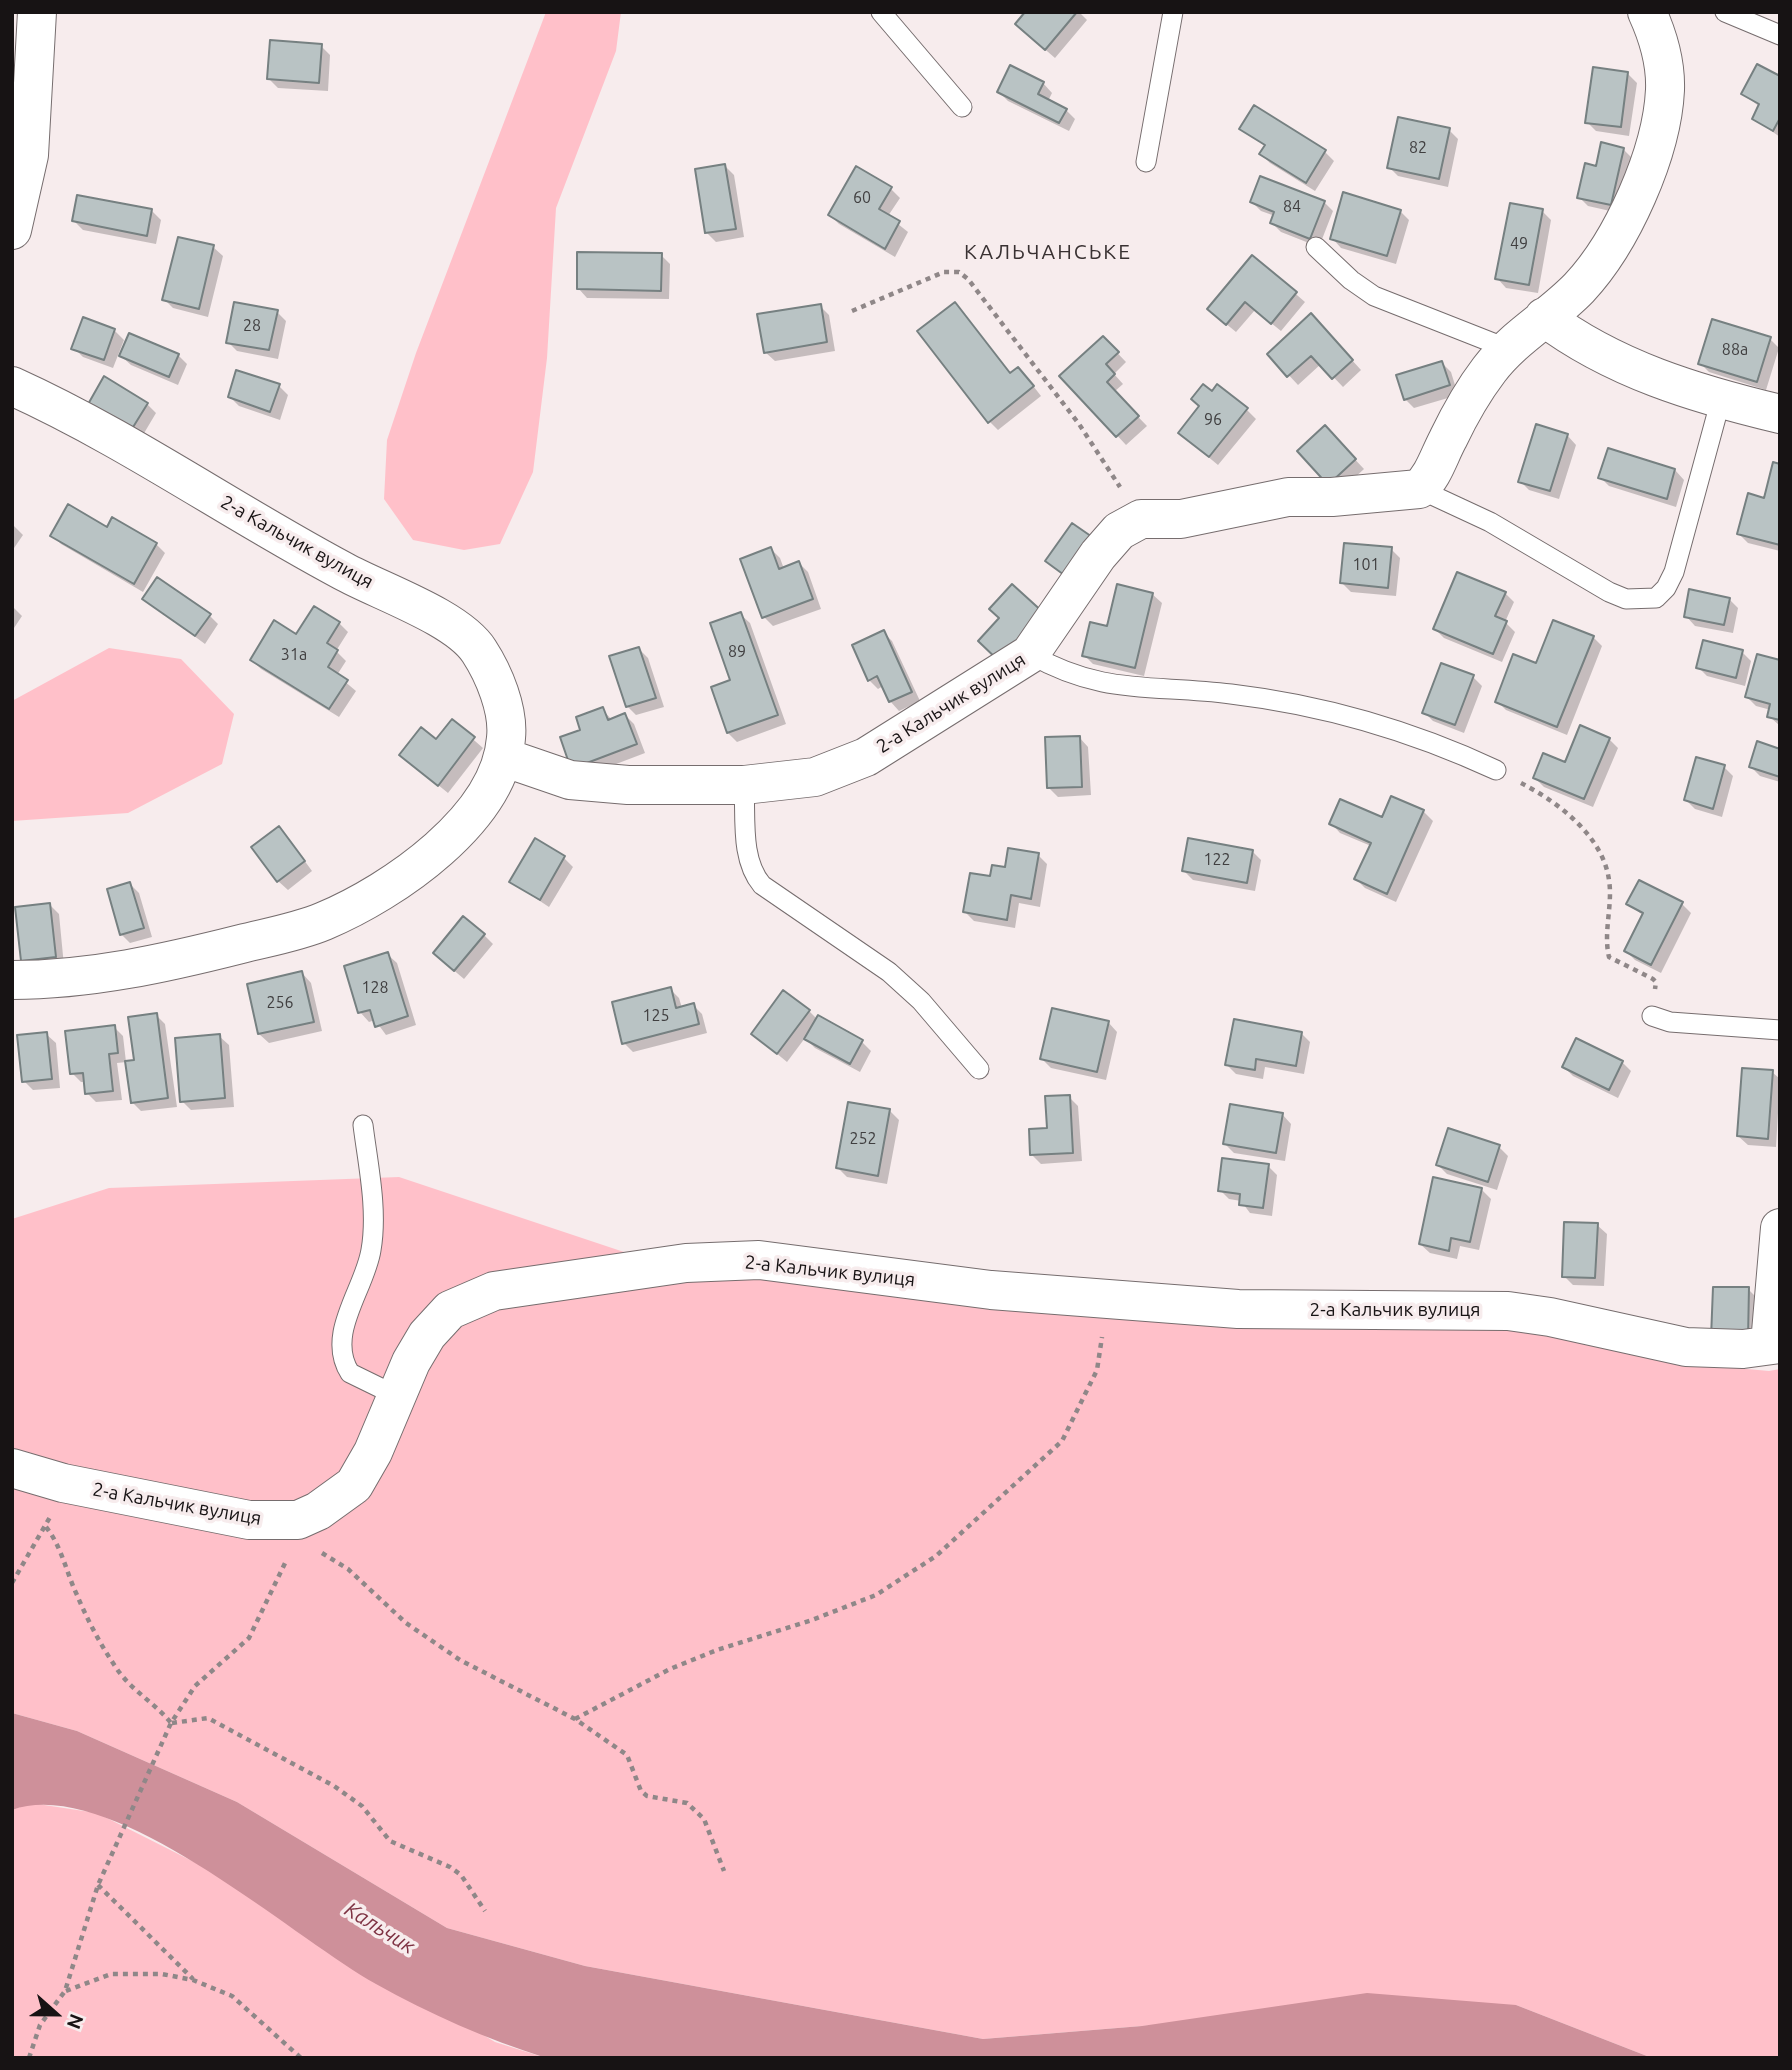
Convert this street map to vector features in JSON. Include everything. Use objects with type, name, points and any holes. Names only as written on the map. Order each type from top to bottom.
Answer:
[{"type":"street","points":[[12,230],[29,155],[37,12]]},
{"type":"street","points":[[1141,519],[1192,517],[1288,497],[1332,497],[1419,489],[1429,480],[1465,406],[1506,348],[1578,289],[1604,255],[1629,212],[1659,130],[1665,91],[1664,67],[1647,12]]},
{"type":"street","points":[[1544,317],[1571,337],[1615,361],[1721,399],[1780,414]]},
{"type":"street","name":"2-а Кальчик вулиця","points":[[12,386],[76,418],[343,571],[457,629],[478,649],[501,700],[506,737],[503,757],[476,808],[458,832],[424,861],[374,895],[324,921],[189,957],[115,971],[12,980]]},
{"type":"street","name":"2-а Кальчик вулиця","points":[[503,757],[550,776],[628,785],[744,785],[815,777],[866,757],[1030,654],[1098,555],[1119,531],[1141,519]]},
{"type":"street","name":"2-а Кальчик вулиця","points":[[12,1468],[63,1483],[249,1520],[284,1522],[301,1528],[354,1485],[373,1452],[427,1335],[450,1310],[494,1292],[686,1263],[759,1260],[991,1290],[1269,1310],[1508,1311],[1550,1317],[1686,1347],[1743,1349],[1775,1344],[1780,1228]]},
{"type":"lane","points":[[880,12],[962,107]]},
{"type":"lane","points":[[1146,162],[1173,12]]},
{"type":"lane","points":[[1725,12],[1780,35]]},
{"type":"lane","points":[[1316,247],[1351,280],[1374,296],[1506,348]]},
{"type":"lane","points":[[1419,489],[1490,522],[1609,592],[1626,599],[1656,598],[1666,588],[1674,572],[1721,399]]},
{"type":"lane","points":[[1030,654],[1060,672],[1118,686],[1230,694],[1340,713],[1419,736],[1496,770]]},
{"type":"lane","points":[[744,785],[748,863],[762,885],[897,979],[947,1029],[979,1069]]},
{"type":"lane","points":[[1652,1016],[1670,1021],[1780,1030]]},
{"type":"lane","points":[[363,1125],[372,1209],[372,1241],[341,1350],[351,1373],[397,1396]]},
{"type":"path","points":[[852,311],[944,272],[959,272],[968,279],[1079,424],[1141,519]]},
{"type":"path","points":[[1496,770],[1542,794],[1571,816],[1600,850],[1609,880],[1609,957],[1656,982],[1650,1008],[1652,1016]]},
{"type":"path","points":[[575,1718],[670,1668],[812,1620],[876,1595],[936,1556],[1062,1441],[1097,1370],[1108,1298]]},
{"type":"path","points":[[12,1583],[46,1527],[63,1483]]},
{"type":"path","points":[[46,1527],[55,1539],[87,1616],[114,1666],[125,1682],[158,1707],[171,1723]]},
{"type":"path","points":[[29,2058],[40,2025],[65,1992],[98,1885],[171,1723],[195,1686],[248,1638],[301,1528],[406,1623],[460,1660],[575,1718],[627,1755],[641,1791],[647,1796],[687,1803],[704,1819],[724,1871]]},
{"type":"path","points":[[171,1723],[208,1718],[324,1780],[362,1806],[390,1841],[450,1867],[461,1875],[485,1912]]},
{"type":"path","points":[[98,1885],[193,1980]]},
{"type":"path","points":[[65,1992],[111,1974],[162,1974],[193,1980],[232,1996],[301,2058]]},
{"type":"shaded area","points":[[546,12],[621,12],[616,51],[556,208],[547,358],[533,472],[500,544],[464,550],[413,540],[384,499],[387,440],[416,353]]},
{"type":"shaded area","points":[[109,648],[181,659],[234,714],[222,764],[128,813],[12,821],[12,701]]},
{"type":"shaded area","points":[[399,1177],[696,1276],[760,1275],[1467,1326],[1540,1333],[1682,1363],[1769,1371],[1780,1369],[1780,2058],[1652,2058],[1516,2005],[1142,2026],[983,2039],[585,1966],[447,1928],[237,1802],[77,1731],[12,1713],[12,1219],[109,1188]]},
{"type":"shaded area","points":[[31,1803],[97,1813],[208,1869],[495,2042],[546,2058],[12,2058],[12,1810]]},
{"type":"water","name":"Кальчик","points":[[12,1713],[77,1731],[237,1802],[447,1928],[585,1966],[983,2039],[1142,2026],[1367,1993],[1516,2005],[1652,2058],[546,2058],[459,2025],[376,1984],[200,1866],[149,1837],[99,1815],[53,1805],[12,1810]]},
{"type":"building","points":[[1025,12],[1077,12],[1045,50],[1015,24]]},
{"type":"building","points":[[270,40],[322,44],[319,83],[267,79]]},
{"type":"building","points":[[1757,64],[1780,76],[1780,118],[1773,131],[1752,119],[1759,104],[1741,94]]},
{"type":"building","points":[[1010,65],[1044,82],[1038,94],[1067,109],[1059,123],[997,92]]},
{"type":"building","points":[[1593,67],[1628,72],[1621,127],[1585,123]]},
{"type":"building","points":[[1254,105],[1326,150],[1306,183],[1259,154],[1265,145],[1239,129]]},
{"type":"building","points":[[1398,117],[1450,128],[1439,179],[1387,168]]},
{"type":"building","points":[[1601,142],[1624,148],[1611,205],[1577,198],[1585,163],[1596,166]]},
{"type":"building","points":[[725,164],[736,229],[705,233],[695,169]]},
{"type":"building","points":[[856,166],[892,187],[879,209],[900,221],[885,249],[828,215]]},
{"type":"building","points":[[1260,176],[1325,201],[1310,239],[1270,223],[1274,212],[1250,202]]},
{"type":"building","points":[[1343,192],[1401,210],[1387,256],[1330,239]]},
{"type":"building","points":[[77,195],[152,209],[147,236],[72,221]]},
{"type":"building","points":[[1510,203],[1543,209],[1529,285],[1495,279]]},
{"type":"building","points":[[178,237],[214,245],[199,309],[162,300]]},
{"type":"building","points":[[577,252],[662,253],[661,291],[577,289]]},
{"type":"building","points":[[1252,255],[1297,292],[1271,324],[1245,302],[1226,325],[1207,309]]},
{"type":"building","points":[[234,302],[278,310],[269,350],[226,343]]},
{"type":"building","points":[[955,302],[1010,373],[1018,367],[1034,386],[988,423],[917,331]]},
{"type":"building","points":[[821,304],[827,342],[764,353],[757,314]]},
{"type":"building","points":[[1311,313],[1353,360],[1332,379],[1311,356],[1287,377],[1267,354]]},
{"type":"building","points":[[83,317],[115,329],[104,360],[71,349]]},
{"type":"building","points":[[1712,319],[1771,337],[1757,382],[1698,364]]},
{"type":"building","points":[[129,333],[179,354],[169,377],[119,356]]},
{"type":"building","points":[[1103,336],[1119,352],[1106,364],[1115,374],[1107,382],[1139,416],[1116,437],[1059,376]]},
{"type":"building","points":[[1442,361],[1450,385],[1404,400],[1396,375]]},
{"type":"building","points":[[236,370],[280,384],[270,412],[228,397]]},
{"type":"building","points":[[104,376],[148,403],[130,432],[87,406]]},
{"type":"building","points":[[1203,384],[1212,391],[1217,384],[1248,408],[1209,457],[1178,433],[1199,406],[1191,399]]},
{"type":"building","points":[[1536,424],[1568,434],[1550,491],[1518,482]]},
{"type":"building","points":[[1325,425],[1356,459],[1328,485],[1297,451]]},
{"type":"building","points":[[1608,448],[1675,469],[1667,499],[1598,478]]},
{"type":"building","points":[[1773,462],[1780,464],[1780,545],[1737,534],[1748,493],[1764,498]]},
{"type":"building","points":[[68,504],[107,527],[112,517],[157,543],[134,584],[50,536]]},
{"type":"building","points":[[1072,523],[1098,541],[1071,580],[1045,561]]},
{"type":"building","points":[[1344,543],[1392,547],[1388,588],[1340,583]]},
{"type":"building","points":[[771,547],[779,569],[799,561],[813,599],[762,618],[740,559]]},
{"type":"building","points":[[1457,572],[1506,592],[1495,616],[1507,621],[1493,654],[1433,629]]},
{"type":"building","points":[[157,577],[211,614],[195,636],[142,599]]},
{"type":"building","points":[[1012,584],[1045,614],[1001,663],[978,641],[999,618],[989,609]]},
{"type":"building","points":[[1117,584],[1153,593],[1135,668],[1082,656],[1090,622],[1107,626]]},
{"type":"building","points":[[1689,589],[1730,598],[1724,625],[1684,617]]},
{"type":"building","points":[[314,606],[340,622],[327,643],[338,650],[328,667],[348,680],[329,709],[250,660],[274,620],[296,634]]},
{"type":"building","points":[[741,612],[778,715],[727,733],[711,687],[730,680],[710,623]]},
{"type":"building","points":[[1553,620],[1594,636],[1557,727],[1495,702],[1513,654],[1536,663]]},
{"type":"building","points":[[884,630],[912,692],[889,702],[877,676],[868,681],[852,645]]},
{"type":"building","points":[[1703,640],[1743,650],[1736,678],[1696,668]]},
{"type":"building","points":[[639,647],[656,698],[626,707],[609,656]]},
{"type":"building","points":[[1757,654],[1780,660],[1780,720],[1767,717],[1770,704],[1745,697]]},
{"type":"building","points":[[1441,663],[1474,675],[1455,725],[1422,713]]},
{"type":"building","points":[[603,707],[608,720],[625,713],[637,744],[571,769],[560,737],[580,730],[576,717]]},
{"type":"building","points":[[452,719],[475,737],[438,786],[399,755],[421,727],[436,739]]},
{"type":"building","points":[[1580,725],[1610,738],[1584,799],[1533,778],[1543,753],[1565,762]]},
{"type":"building","points":[[1080,736],[1082,787],[1047,788],[1045,737]]},
{"type":"building","points":[[1757,741],[1780,749],[1780,777],[1749,767]]},
{"type":"building","points":[[1696,757],[1725,765],[1713,809],[1684,800]]},
{"type":"building","points":[[1391,796],[1424,810],[1387,894],[1354,879],[1371,843],[1329,824],[1340,799],[1382,817]]},
{"type":"building","points":[[279,826],[305,861],[277,882],[251,847]]},
{"type":"building","points":[[535,838],[565,856],[540,900],[509,882]]},
{"type":"building","points":[[1188,838],[1253,850],[1247,883],[1182,871]]},
{"type":"building","points":[[1008,848],[1039,853],[1031,899],[1011,895],[1007,920],[963,912],[970,873],[990,876],[992,865],[1005,867]]},
{"type":"building","points":[[1639,880],[1683,902],[1651,965],[1624,951],[1643,913],[1626,904]]},
{"type":"building","points":[[130,882],[144,928],[120,935],[107,889]]},
{"type":"building","points":[[50,903],[56,957],[21,961],[15,907]]},
{"type":"building","points":[[463,916],[485,934],[454,971],[433,953]]},
{"type":"building","points":[[388,952],[408,1016],[375,1027],[370,1010],[358,1013],[344,966]]},
{"type":"building","points":[[302,971],[314,1022],[258,1034],[247,984]]},
{"type":"building","points":[[671,987],[676,1008],[694,1003],[699,1024],[622,1044],[612,1002]]},
{"type":"building","points":[[783,990],[810,1010],[777,1054],[751,1034]]},
{"type":"building","points":[[1052,1008],[1109,1021],[1097,1072],[1040,1059]]},
{"type":"building","points":[[157,1013],[168,1098],[131,1103],[125,1061],[134,1060],[128,1017]]},
{"type":"building","points":[[818,1015],[863,1040],[850,1064],[804,1039]]},
{"type":"building","points":[[1234,1019],[1302,1032],[1296,1066],[1256,1059],[1255,1070],[1225,1065]]},
{"type":"building","points":[[115,1025],[118,1053],[109,1054],[113,1091],[85,1094],[83,1073],[70,1074],[65,1031]]},
{"type":"building","points":[[47,1032],[52,1079],[22,1082],[17,1035]]},
{"type":"building","points":[[220,1034],[225,1098],[180,1102],[175,1038]]},
{"type":"building","points":[[1576,1038],[1623,1061],[1609,1090],[1562,1067]]},
{"type":"building","points":[[1742,1068],[1773,1070],[1768,1139],[1737,1136]]},
{"type":"building","points":[[1070,1095],[1073,1153],[1030,1155],[1029,1129],[1047,1128],[1045,1096]]},
{"type":"building","points":[[848,1102],[890,1109],[878,1176],[836,1168]]},
{"type":"building","points":[[1230,1104],[1283,1113],[1276,1153],[1223,1144]]},
{"type":"building","points":[[1448,1128],[1500,1145],[1488,1182],[1436,1165]]},
{"type":"building","points":[[1222,1158],[1269,1164],[1263,1208],[1239,1205],[1240,1194],[1218,1191]]},
{"type":"building","points":[[1433,1177],[1482,1188],[1470,1242],[1451,1238],[1449,1251],[1419,1244]]},
{"type":"building","points":[[1564,1222],[1598,1223],[1595,1278],[1562,1277]]},
{"type":"building","points":[[1713,1287],[1749,1287],[1748,1339],[1711,1338]]},
{"type":"district","name":"КАЛЬЧАНСЬКЕ","points":[[1048,252]]}]
